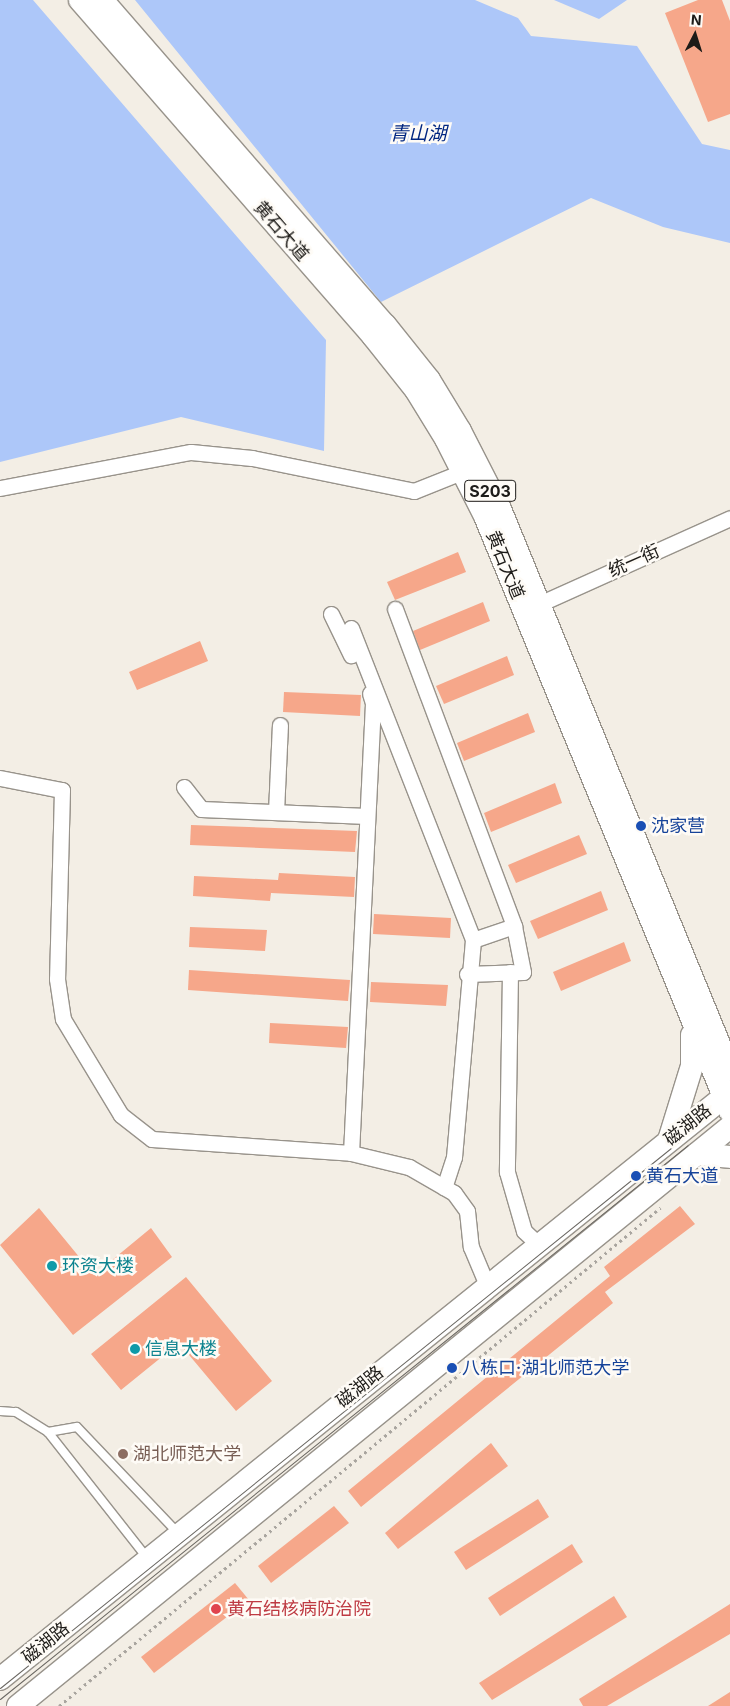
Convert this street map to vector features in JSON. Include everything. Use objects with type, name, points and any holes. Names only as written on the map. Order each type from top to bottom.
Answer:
[{"type":"main road","name":"黄石大道","points":[[80,0],[373,336],[416,390],[470,468],[485,516],[700,1021],[730,1071]]},
{"type":"main road","name":"黄石大道","points":[[102,0],[385,325],[429,380],[470,468],[539,604],[700,1021],[727,1100]]},
{"type":"main road","points":[[669,1140],[692,1066],[700,1021],[730,1041]]},
{"type":"main road","name":"磁湖路","points":[[0,1679],[538,1244],[669,1140],[727,1100]]},
{"type":"main road","name":"磁湖路","points":[[18,1706],[730,1126]]},
{"type":"main road","points":[[697,1154],[730,1157]]},
{"type":"street","points":[[0,488],[191,452],[252,458],[414,491],[470,468]]},
{"type":"street","name":"统一街","points":[[539,604],[730,518]]},
{"type":"street","points":[[395,610],[514,926],[523,972],[467,974]]},
{"type":"street","points":[[331,614],[373,703],[352,1153]]},
{"type":"street","points":[[351,628],[473,940],[467,974],[454,1157],[444,1187]]},
{"type":"street","points":[[276,812],[280,725]]},
{"type":"street","points":[[0,778],[62,790],[57,979],[63,1019],[121,1115],[152,1139],[352,1153],[409,1167],[454,1193],[467,1211],[471,1247],[487,1285]]},
{"type":"street","points":[[184,787],[201,809],[368,816]]},
{"type":"street","points":[[473,940],[514,926]]},
{"type":"street","points":[[510,972],[507,1172],[524,1231],[538,1244]]},
{"type":"lane","points":[[0,1411],[16,1412],[48,1432],[148,1560]]},
{"type":"lane","points":[[48,1432],[77,1427],[178,1534]]},
{"type":"path","points":[[59,1706],[667,1202]]},
{"type":"water","points":[[0,0],[33,0],[326,340],[324,451],[181,417],[0,462]]},
{"type":"water","name":"青山湖","points":[[135,0],[475,0],[518,18],[531,36],[637,46],[702,144],[730,150],[730,243],[663,227],[591,198],[381,302]]},
{"type":"water","points":[[554,0],[627,0],[599,19]]},
{"type":"building","points":[[698,0],[722,0],[730,21],[730,114],[708,122],[665,13]]},
{"type":"building","points":[[458,552],[466,572],[395,600],[387,582]]},
{"type":"building","points":[[483,602],[490,621],[420,650],[413,631]]},
{"type":"building","points":[[200,641],[208,661],[137,690],[129,672]]},
{"type":"building","points":[[507,656],[514,675],[444,704],[436,686]]},
{"type":"building","points":[[284,692],[361,695],[360,716],[283,712]]},
{"type":"building","points":[[528,713],[535,732],[464,761],[457,743]]},
{"type":"building","points":[[555,783],[562,803],[491,832],[484,813]]},
{"type":"building","points":[[191,825],[357,831],[355,852],[190,845]]},
{"type":"building","points":[[579,835],[587,854],[516,883],[508,865]]},
{"type":"building","points":[[279,873],[355,877],[354,897],[271,893],[270,901],[193,896],[194,876],[278,880]]},
{"type":"building","points":[[601,891],[608,910],[538,939],[530,921]]},
{"type":"building","points":[[374,914],[451,918],[450,938],[373,934]]},
{"type":"building","points":[[190,927],[267,930],[265,951],[189,947]]},
{"type":"building","points":[[624,942],[631,961],[561,991],[553,972]]},
{"type":"building","points":[[189,970],[350,980],[348,1001],[188,990]]},
{"type":"building","points":[[371,982],[448,985],[446,1006],[370,1002]]},
{"type":"building","points":[[270,1023],[348,1027],[346,1048],[269,1043]]},
{"type":"building","points":[[680,1206],[695,1224],[605,1292],[613,1303],[361,1507],[348,1491],[610,1276],[604,1267]]},
{"type":"building","name":"环资大楼","points":[[39,1208],[94,1275],[151,1228],[172,1257],[73,1335],[0,1245]]},
{"type":"building","name":"信息大楼","points":[[186,1277],[272,1381],[236,1411],[179,1343],[121,1390],[91,1354]]},
{"type":"building","points":[[491,1443],[508,1466],[398,1549],[385,1533]]},
{"type":"building","points":[[538,1499],[549,1517],[466,1570],[454,1552]]},
{"type":"building","points":[[334,1506],[349,1523],[271,1583],[258,1566]]},
{"type":"building","points":[[572,1544],[583,1562],[500,1616],[488,1598]]},
{"type":"building","points":[[235,1583],[249,1600],[154,1673],[141,1657]]},
{"type":"building","points":[[614,1596],[627,1617],[492,1700],[479,1683]]},
{"type":"building","points":[[730,1604],[730,1634],[607,1706],[583,1706],[579,1699]]},
{"type":"building","points":[[730,1692],[730,1706],[708,1706]]},
{"type":"tram line","points":[[0,1688],[682,1139]]},
{"type":"tram line","points":[[0,1699],[688,1145]]},
{"type":"place","name":"沈家营","points":[[641,826]]},
{"type":"place","name":"黄石大道","points":[[636,1176]]},
{"type":"place","name":"环资大楼","points":[[52,1266]]},
{"type":"place","name":"信息大楼","points":[[135,1349]]},
{"type":"place","name":"八栋口·湖北师范大学","points":[[452,1368]]},
{"type":"place","name":"湖北师范大学","points":[[123,1454]]},
{"type":"place","name":"黄石结核病防治院","points":[[216,1609]]}]
